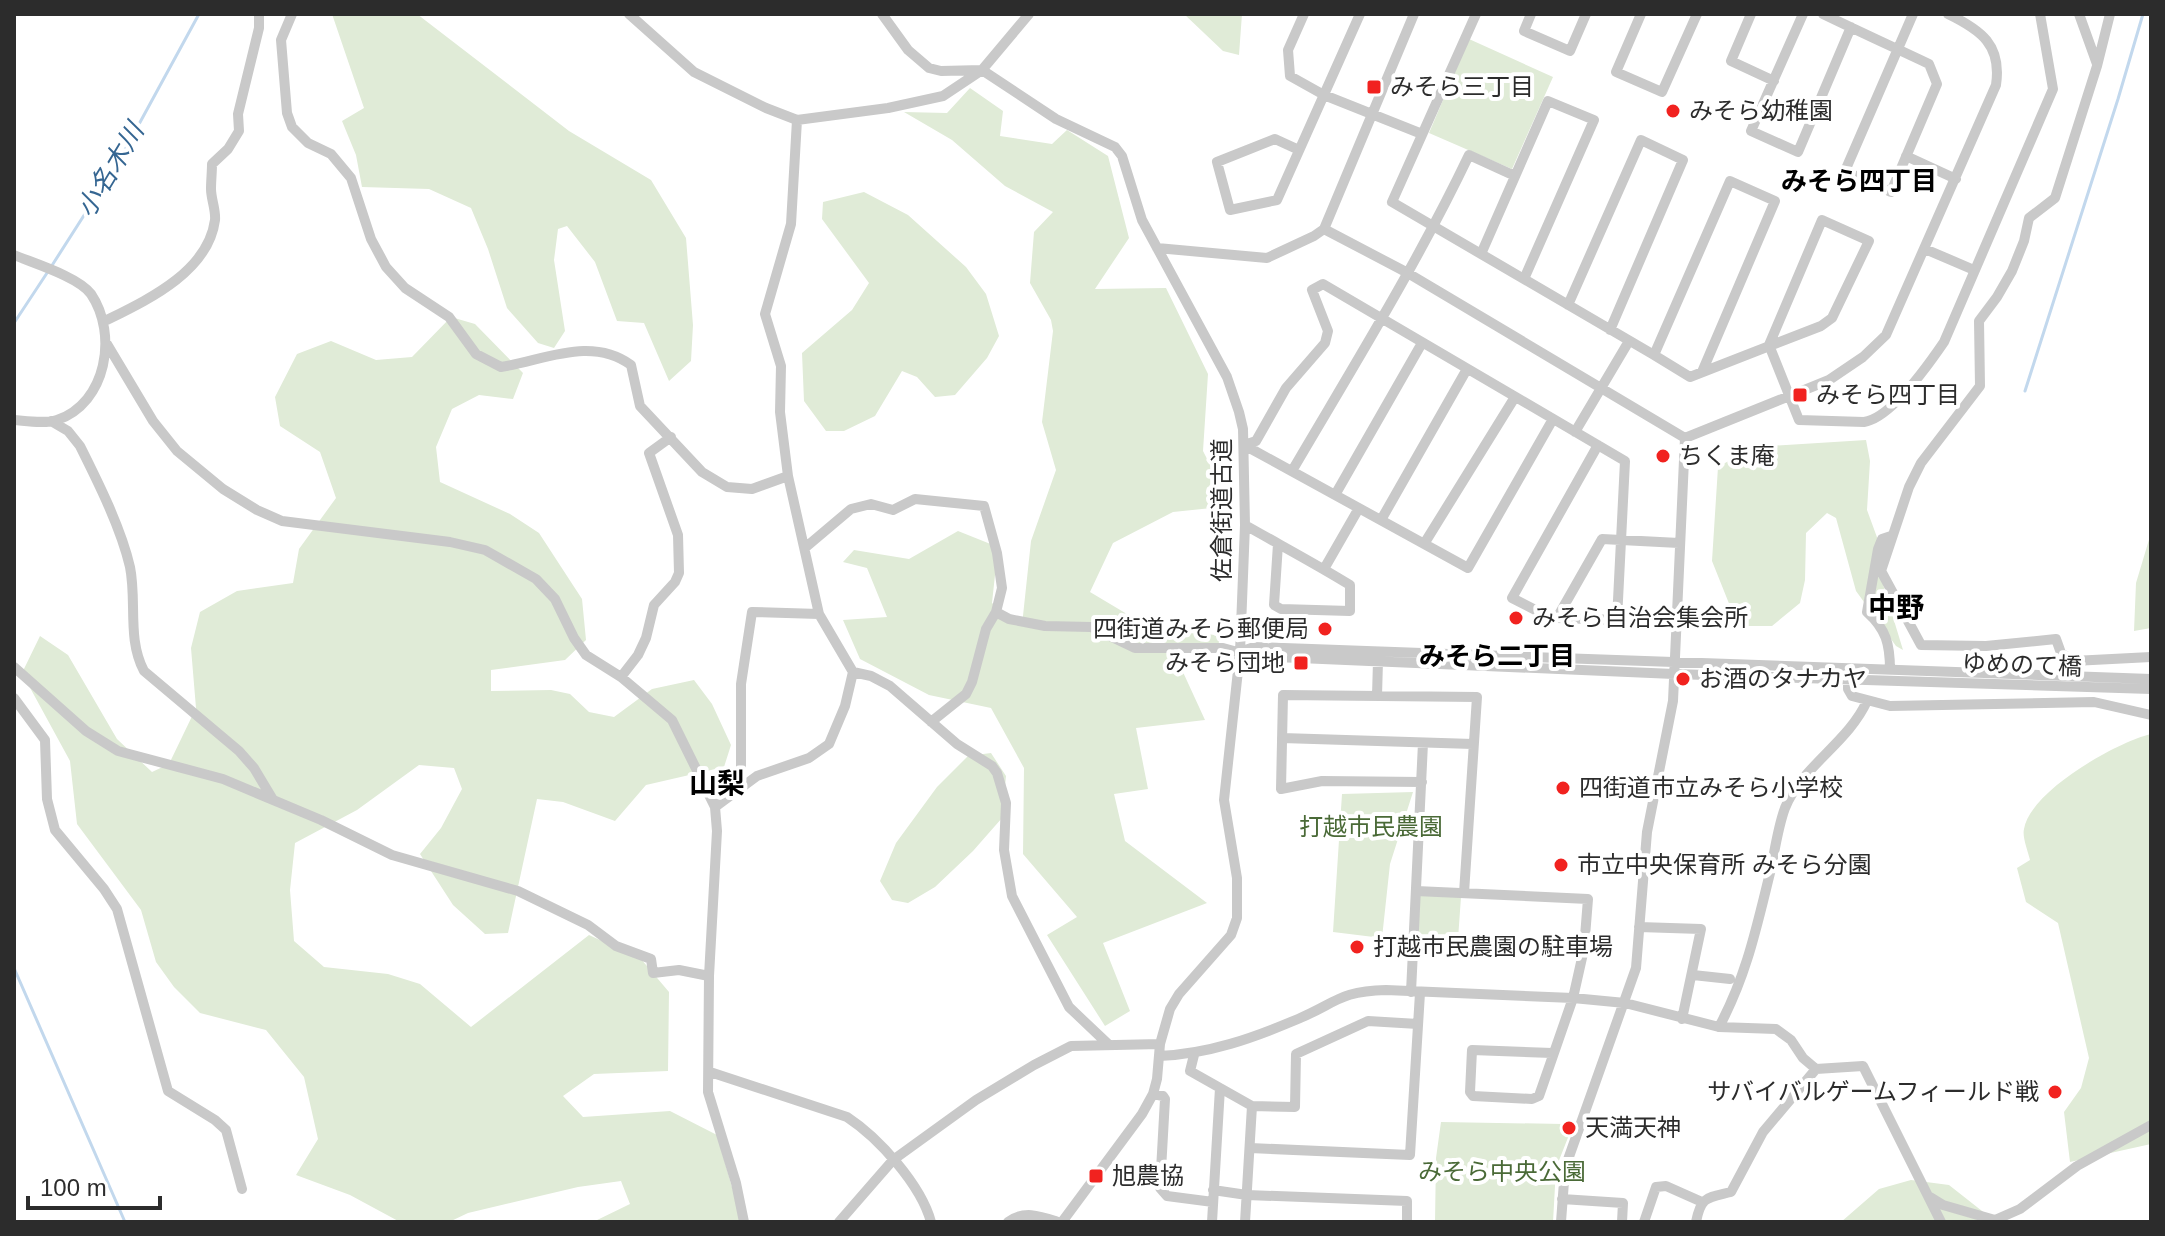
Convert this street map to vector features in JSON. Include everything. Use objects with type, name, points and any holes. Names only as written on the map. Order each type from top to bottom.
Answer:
[{"type":"street","points":[[103,322],[138,305],[204,254],[215,219],[212,164],[228,149],[239,131],[238,114],[259,28],[259,14]]},
{"type":"street","points":[[292,14],[281,40],[287,113],[299,136],[331,154],[351,178],[371,239],[386,267],[405,288],[449,317],[476,354],[501,367],[580,350],[608,352],[621,357],[631,365],[640,406],[702,472],[727,487],[752,489],[788,476]]},
{"type":"street","points":[[629,14],[694,72],[797,120],[888,108],[943,96],[982,70],[1029,14]]},
{"type":"street","points":[[882,14],[908,50],[929,68],[941,71],[982,70]]},
{"type":"street","points":[[1304,14],[1288,50],[1290,76],[1324,95],[1422,134]]},
{"type":"street","points":[[1299,150],[1275,139],[1217,162],[1230,210],[1277,200],[1360,14]]},
{"type":"street","points":[[1157,248],[1267,258],[1324,229],[1414,14]]},
{"type":"street","points":[[1476,14],[1392,202],[1690,377],[1769,345],[1821,326],[1832,318],[1869,241],[1822,220],[1769,345],[1799,420],[1871,421],[1922,376],[1944,342],[2053,89],[2040,14]]},
{"type":"street","points":[[1531,14],[1524,31],[1570,51],[1586,14]]},
{"type":"street","points":[[1641,14],[1616,72],[1662,92],[1697,14]]},
{"type":"street","points":[[1751,14],[1731,61],[1774,81]]},
{"type":"street","points":[[1803,14],[1751,131],[1798,152],[1851,27]]},
{"type":"street","points":[[1823,14],[1898,49],[1929,64],[1937,84],[1891,192],[1845,171],[1898,49],[1913,14]]},
{"type":"street","points":[[1685,438],[1845,371],[1886,335],[1990,99],[1998,70],[1987,39],[1976,29],[1948,14]]},
{"type":"street","points":[[2079,14],[2097,66]]},
{"type":"street","points":[[2110,14],[2097,66],[2055,198],[2029,218],[2012,271],[1979,321],[1982,357],[1980,386],[1921,463],[1909,487],[1881,571],[1921,645],[1986,646],[2056,639],[2061,653],[2073,661],[2151,657]]},
{"type":"street","name":"佐倉街道古道","points":[[982,70],[1056,119],[1115,147],[1122,156],[1142,220],[1227,377],[1239,412],[1244,445],[1245,525],[1240,652],[1224,800],[1237,878],[1237,918],[1231,935],[1179,994],[1165,1021],[1153,1094],[1142,1114],[1060,1222]]},
{"type":"street","points":[[1481,254],[1548,101],[1594,120],[1524,279]]},
{"type":"street","points":[[715,807],[757,776],[809,758],[829,744],[845,706],[853,672],[819,614],[788,476],[780,412],[781,366],[765,314],[791,224],[797,120]]},
{"type":"street","points":[[1568,305],[1641,140],[1683,160],[1610,330]]},
{"type":"street","points":[[1292,471],[1434,227],[1469,155],[1515,176]]},
{"type":"street","points":[[1906,156],[1956,179]]},
{"type":"street","points":[[1654,355],[1730,181],[1775,201],[1702,372]]},
{"type":"street","points":[[1324,229],[1406,272],[1685,438]]},
{"type":"street","points":[[1925,249],[1974,270]]},
{"type":"street","points":[[14,255],[90,292],[103,322],[107,344],[103,370],[86,399],[73,411],[51,421],[14,420]]},
{"type":"street","points":[[1244,445],[1256,441],[1286,388],[1325,343],[1328,331],[1312,290],[1323,284],[1422,343],[1598,445],[1625,461],[1617,620],[1547,616],[1512,598],[1598,445]]},
{"type":"street","points":[[1575,432],[1629,341]]},
{"type":"street","points":[[1335,495],[1422,343]]},
{"type":"street","points":[[107,344],[163,435],[177,451],[223,489],[282,521],[450,542],[498,556],[542,585],[555,599],[586,655],[621,677],[672,720],[715,807],[717,831],[709,976],[708,1092],[736,1183],[744,1222]]},
{"type":"street","points":[[1381,520],[1467,369]]},
{"type":"street","points":[[1424,544],[1515,397]]},
{"type":"street","points":[[1244,445],[1468,568],[1553,419]]},
{"type":"street","points":[[51,421],[68,431],[80,446],[127,555],[134,602],[134,643],[136,656],[144,671],[239,751],[254,768],[273,799]]},
{"type":"street","points":[[621,677],[638,655],[646,638],[654,605],[679,573],[678,535],[649,453],[671,437]]},
{"type":"street","points":[[1561,1222],[1565,1168],[1636,968],[1647,832],[1662,763],[1674,674],[1685,438]]},
{"type":"street","points":[[806,547],[851,509],[871,504],[893,510],[915,499],[984,506],[997,553],[1002,588],[966,694],[931,722]]},
{"type":"street","points":[[1324,569],[1359,508]]},
{"type":"street","points":[[1245,525],[1350,585],[1350,611],[1281,609],[1274,605],[1278,544]]},
{"type":"street","points":[[1890,670],[1888,640],[1880,624],[1867,612],[1878,549],[1882,539],[1891,536]]},
{"type":"street","points":[[1557,618],[1602,539],[1679,543]]},
{"type":"street","points":[[741,786],[741,684],[752,612],[819,614]]},
{"type":"street","points":[[996,612],[1009,619],[1045,626],[1091,627],[1135,648],[1223,648],[1252,656],[1674,674],[1848,679],[1899,675]]},
{"type":"street","points":[[1240,652],[1254,647],[1675,661],[1890,670],[1899,675]]},
{"type":"street","points":[[1377,696],[1378,661]]},
{"type":"street","points":[[2073,661],[2073,703]]},
{"type":"street","points":[[14,667],[86,731],[118,751],[223,779],[392,855],[518,891],[588,925],[616,946],[651,959],[653,973],[679,970],[709,976]]},
{"type":"street","points":[[853,672],[871,676],[890,686],[957,744],[992,766],[997,773],[1006,803],[1004,850],[1012,896],[1069,1007],[1108,1044]]},
{"type":"street","name":"ゆめのて橋","points":[[1899,675],[2148,684]]},
{"type":"street","points":[[1848,679],[1852,696],[1890,706],[2103,703],[2151,715]]},
{"type":"street","points":[[1422,782],[1322,781],[1281,789],[1283,695],[1477,697],[1464,893]]},
{"type":"street","points":[[14,698],[45,740],[47,799],[55,830],[117,909],[168,1091],[226,1130],[242,1189]]},
{"type":"street","points":[[1719,1027],[1737,994],[1750,952],[1785,809],[1798,785],[1860,717],[1867,701]]},
{"type":"street","points":[[1282,738],[1473,744]]},
{"type":"street","points":[[1250,1148],[1410,1155],[1418,1024],[1414,940],[1423,743]]},
{"type":"street","points":[[1416,891],[1588,899],[1584,949],[1573,998],[1537,1098],[1473,1096],[1470,1092],[1472,1050],[1552,1053]]},
{"type":"street","points":[[1639,927],[1701,929],[1682,1019]]},
{"type":"street","points":[[1414,940],[1584,949]]},
{"type":"street","points":[[1693,975],[1730,979]]},
{"type":"street","points":[[1381,977],[1381,990]]},
{"type":"street","points":[[1159,1056],[1194,1055],[1252,1038],[1303,1017],[1343,995],[1381,990],[1625,1003],[1719,1027],[1776,1029],[1791,1040],[1803,1058],[1816,1069],[1863,1066],[1941,1222]]},
{"type":"street","points":[[1194,1055],[1190,1071],[1252,1106],[1295,1107],[1296,1054],[1368,1021],[1418,1024]]},
{"type":"street","points":[[839,1222],[893,1160],[976,1100],[1034,1065],[1071,1046],[1160,1044]]},
{"type":"street","points":[[1696,1222],[1702,1202],[1731,1192],[1763,1132],[1816,1069]]},
{"type":"street","points":[[710,1072],[847,1117],[893,1160],[922,1197],[931,1222]]},
{"type":"street","points":[[1212,1222],[1220,1088]]},
{"type":"street","points":[[1153,1094],[1165,1099],[1160,1188],[1167,1196],[1247,1195],[1407,1201],[1407,1222]]},
{"type":"street","points":[[1245,1222],[1252,1106]]},
{"type":"street","points":[[1930,1197],[1943,1205],[1995,1220],[2020,1209],[2077,1166],[2151,1125]]},
{"type":"street","points":[[1644,1222],[1656,1187],[1666,1186],[1702,1202]]},
{"type":"street","points":[[1562,1199],[1623,1203],[1622,1222]]},
{"type":"street","points":[[1008,1222],[1016,1216],[1034,1214],[1060,1222]]},
{"type":"green space","points":[[332,14],[417,14],[569,131],[651,180],[686,238],[693,325],[691,361],[669,381],[644,323],[617,321],[595,262],[567,226],[558,229],[554,260],[565,331],[554,348],[538,343],[507,308],[471,208],[429,189],[362,187],[356,155],[342,121],[364,108]]},
{"type":"green space","points":[[1184,14],[1242,14],[1239,55],[1223,51]]},
{"type":"green space","points":[[1469,39],[1553,77],[1512,169],[1429,133]]},
{"type":"green space","points":[[970,88],[1003,111],[1000,136],[1052,144],[1067,130],[1108,156],[1129,238],[1095,289],[1166,288],[1208,374],[1203,451],[1231,506],[1173,512],[1113,543],[1090,592],[1142,623],[1220,636],[1218,647],[1171,646],[1205,720],[1136,728],[1148,789],[1114,794],[1125,841],[1207,903],[1103,943],[1130,1011],[1105,1026],[1047,935],[1077,917],[1023,854],[1024,768],[991,708],[929,695],[860,659],[843,620],[887,617],[867,568],[843,562],[854,550],[909,559],[958,531],[998,547],[992,603],[1022,625],[1031,541],[1056,470],[1042,422],[1053,331],[1051,320],[1030,283],[1034,232],[1053,212],[1005,186],[952,140],[904,112],[947,113]]},
{"type":"green space","points":[[864,192],[908,215],[966,267],[986,294],[999,336],[987,358],[955,395],[935,397],[917,377],[902,371],[875,416],[844,431],[826,431],[804,401],[802,353],[852,310],[869,283],[822,219],[823,202]]},
{"type":"green space","points":[[451,317],[475,324],[523,373],[513,399],[479,395],[452,409],[436,447],[440,482],[510,514],[539,533],[582,599],[586,640],[565,660],[491,670],[491,691],[551,690],[570,694],[589,712],[614,717],[652,689],[694,680],[712,704],[731,745],[724,767],[646,785],[615,821],[563,802],[537,799],[508,933],[485,934],[453,905],[420,854],[441,828],[462,789],[454,768],[419,765],[357,810],[295,843],[290,890],[294,941],[324,967],[388,974],[420,984],[471,1027],[589,935],[641,959],[669,992],[668,1071],[594,1074],[563,1096],[583,1117],[670,1111],[717,1135],[742,1222],[593,1222],[630,1204],[621,1181],[578,1187],[468,1213],[449,1222],[400,1222],[350,1195],[296,1175],[318,1139],[304,1077],[266,1030],[200,1013],[174,987],[156,962],[141,910],[77,824],[70,761],[22,673],[40,636],[68,655],[117,739],[152,772],[169,764],[196,708],[191,648],[200,612],[237,591],[293,583],[299,549],[336,498],[320,452],[280,426],[275,397],[297,354],[331,341],[376,360],[412,357]]},
{"type":"green space","points":[[1866,440],[1870,461],[1867,510],[1878,540],[1882,581],[1903,650],[1896,646],[1856,591],[1836,518],[1827,513],[1806,533],[1805,580],[1800,603],[1772,626],[1738,626],[1712,561],[1718,467],[1753,447]]},
{"type":"green space","points":[[2151,533],[2151,628],[2134,631],[2136,583]]},
{"type":"green space","points":[[2151,734],[2151,1144],[2070,1162],[2064,1112],[2081,1088],[2089,1058],[2058,923],[2026,902],[2017,868],[2030,860],[2024,829],[2030,814],[2058,784],[2097,758]]},
{"type":"green space","points":[[991,753],[1006,776],[1002,818],[935,887],[908,903],[892,900],[880,881],[896,843],[937,787],[968,756]]},
{"type":"green space","name":"打越市民農園","points":[[1413,792],[1390,864],[1382,938],[1333,932],[1342,794]]},
{"type":"green space","points":[[1420,895],[1461,897],[1458,939],[1418,937]]},
{"type":"green space","name":"みそら中央公園","points":[[1441,1122],[1563,1124],[1561,1133],[1569,1135],[1556,1168],[1553,1222],[1435,1222],[1436,1158]]},
{"type":"green space","points":[[1911,1180],[1949,1185],[1996,1222],[1841,1222],[1879,1189]]},
{"type":"waterway","name":"小名木川","points":[[51,267],[120,159],[199,14]]},
{"type":"waterway","points":[[2025,391],[2143,14]]},
{"type":"waterway","name":"小名木川","points":[[14,323],[47,273]]},
{"type":"waterway","name":"小名木川","points":[[14,968],[125,1222]]},
{"type":"place","name":"みそら三丁目","points":[[1374,87]]},
{"type":"place","name":"みそら幼稚園","points":[[1673,111]]},
{"type":"place","name":"みそら四丁目","points":[[1800,395]]},
{"type":"place","name":"ちくま庵","points":[[1663,456]]},
{"type":"place","name":"みそら自治会集会所","points":[[1516,618]]},
{"type":"place","name":"四街道みそら郵便局","points":[[1325,629]]},
{"type":"place","name":"みそら団地","points":[[1301,663]]},
{"type":"place","name":"お酒のタナカヤ","points":[[1683,679]]},
{"type":"place","name":"四街道市立みそら小学校","points":[[1563,788]]},
{"type":"place","name":"市立中央保育所 みそら分園","points":[[1561,865]]},
{"type":"place","name":"打越市民農園の駐車場","points":[[1357,947]]},
{"type":"place","name":"サバイバルゲームフィールド戦","points":[[2055,1092]]},
{"type":"place","name":"天満天神","points":[[1569,1128]]},
{"type":"place","name":"旭農協","points":[[1096,1176]]},
{"type":"district","name":"みそら四丁目","points":[[1859,181]]},
{"type":"district","name":"中野","points":[[1896,607]]},
{"type":"district","name":"みそら二丁目","points":[[1497,656]]},
{"type":"district","name":"山梨","points":[[717,783]]}]
